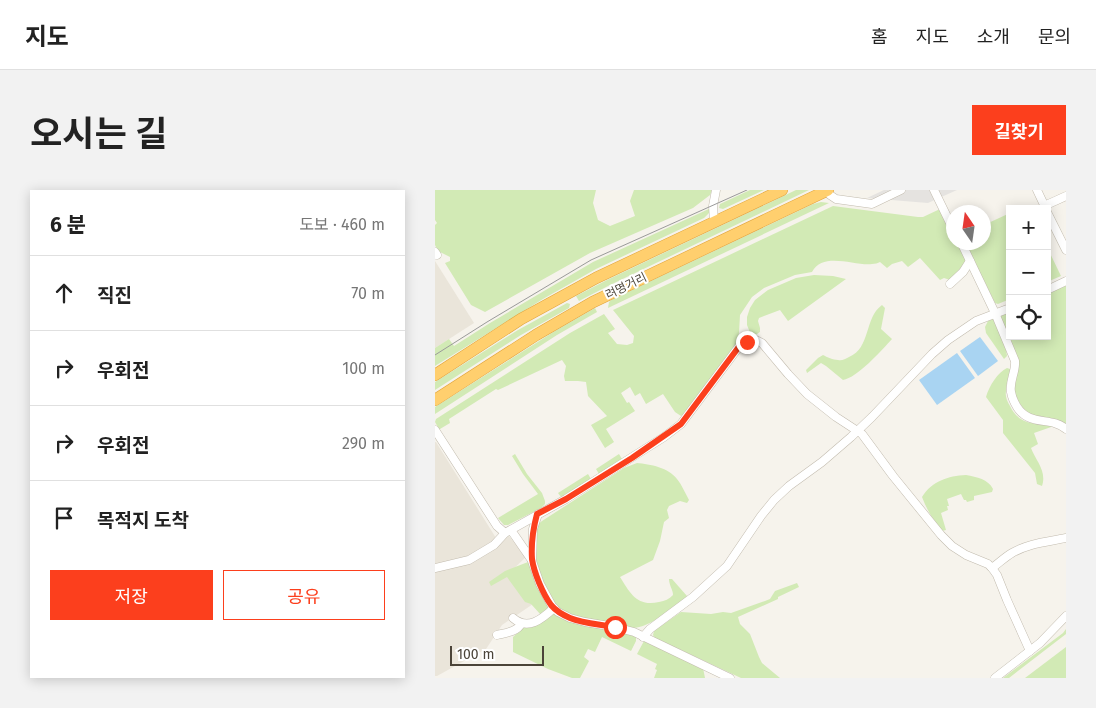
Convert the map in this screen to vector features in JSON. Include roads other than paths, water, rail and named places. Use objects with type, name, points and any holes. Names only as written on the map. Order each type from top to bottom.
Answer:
[{"type":"highway","name":"려명거리","points":[[435,375],[521,319],[596,278],[783,190]]},
{"type":"highway","name":"려명거리","points":[[435,400],[536,335],[593,302],[827,190]]},
{"type":"street","points":[[714,222],[713,206],[716,190]]},
{"type":"street","points":[[827,190],[830,195],[836,198],[872,204],[901,190]]},
{"type":"street","points":[[934,190],[946,214]]},
{"type":"street","points":[[1037,190],[1044,205]]},
{"type":"street","points":[[1051,205],[1064,194]]},
{"type":"street","points":[[1051,219],[1066,250]]},
{"type":"street","points":[[965,250],[1015,361],[1016,367],[1011,385],[1013,400],[1025,416],[1061,425],[1066,429]]},
{"type":"street","points":[[950,284],[963,272],[970,260]]},
{"type":"street","points":[[1051,288],[1066,281]]},
{"type":"street","points":[[643,637],[650,629],[693,597],[727,566],[774,500],[857,431],[932,354],[948,340],[977,321],[1006,309]]},
{"type":"street","points":[[435,568],[469,560],[494,544],[508,532],[632,458],[681,424],[741,344],[750,340],[756,340],[762,343],[807,394],[836,418],[863,434],[893,476],[952,546],[993,568],[1030,651]]},
{"type":"street","points":[[435,430],[497,526],[508,532],[533,561]]},
{"type":"street","points":[[537,514],[533,529],[533,561],[540,584],[554,608],[570,618],[634,632],[730,678]]},
{"type":"street","points":[[993,568],[1012,553],[1029,546],[1045,541],[1066,538]]},
{"type":"street","points":[[513,618],[521,624],[533,623],[554,608]]},
{"type":"street","points":[[995,678],[1040,643],[1066,616]]},
{"type":"street","points":[[497,635],[520,628],[521,624]]},
{"type":"water","points":[[980,337],[998,361],[978,376],[960,351]]},
{"type":"water","points":[[957,353],[975,378],[937,405],[919,380]]},
{"type":"tram line","points":[[435,355],[591,260],[747,190]]}]
